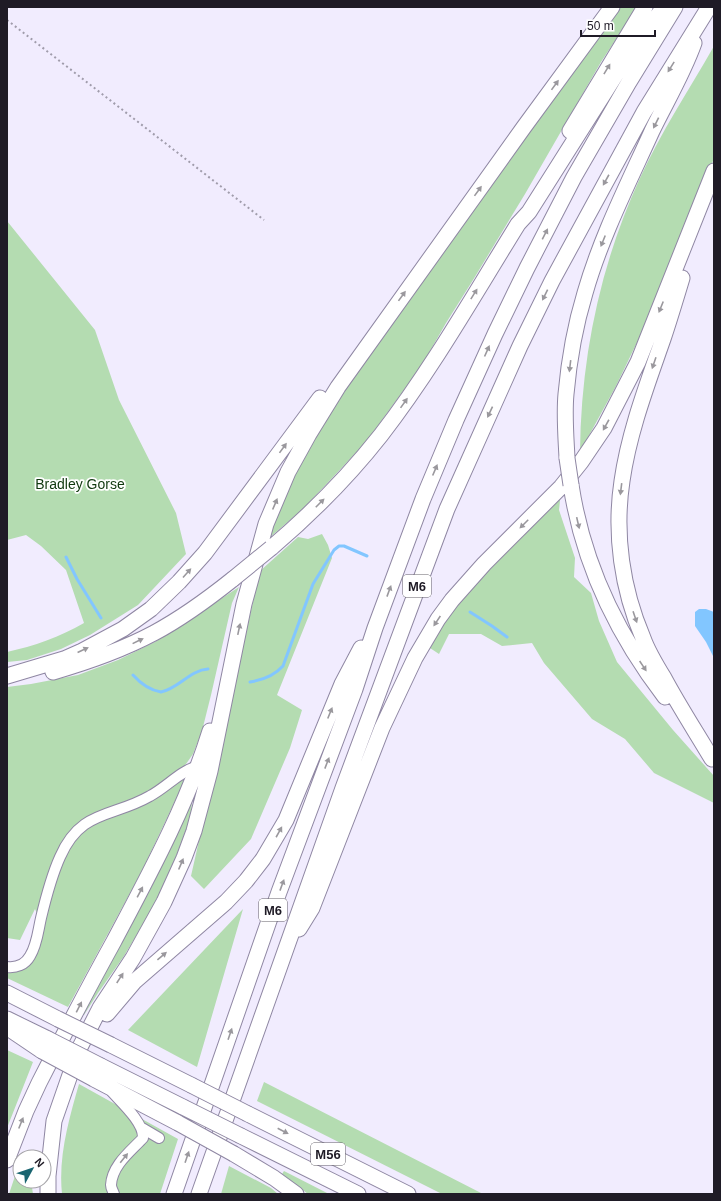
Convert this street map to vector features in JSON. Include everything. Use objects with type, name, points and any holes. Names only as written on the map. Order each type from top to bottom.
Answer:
[{"type":"highway","points":[[48,1194],[48,1176],[54,1121],[79,1049],[100,1008],[148,933],[184,858],[194,830],[210,771],[244,604],[266,524],[288,472],[320,414],[380,328],[612,7]]},
{"type":"highway","points":[[518,224],[521,214],[581,111],[646,7]]},
{"type":"highway","points":[[7,680],[25,678],[51,672],[98,658],[154,633],[183,615],[233,580],[296,527],[338,486],[380,436],[424,374],[518,224],[537,200],[634,46],[664,7]]},
{"type":"highway","name":"M6","points":[[174,1190],[279,892],[355,689],[375,628],[423,499],[456,420],[498,327],[574,177],[629,82],[675,7]]},
{"type":"highway","points":[[707,9],[687,62],[612,218],[596,258],[575,330],[566,395],[565,423],[567,458],[574,507],[589,561],[608,605],[642,664],[656,685],[713,760]]},
{"type":"highway","name":"M6","points":[[199,1194],[280,962],[398,638],[447,509],[477,439],[549,287],[600,189],[644,112],[707,9]]},
{"type":"highway","points":[[280,962],[312,908],[382,728],[415,658],[438,620],[456,595],[484,564],[561,486],[581,462],[600,434],[638,362],[714,171]]},
{"type":"highway","points":[[696,218],[684,269],[663,337],[644,391],[629,446],[620,495],[619,532],[622,572],[632,610],[643,639],[671,691],[713,760]]},
{"type":"highway","points":[[7,676],[82,651],[123,629],[151,609],[165,596],[205,552],[332,384],[380,328]]},
{"type":"highway","points":[[65,1088],[87,1045],[106,1015],[123,994],[152,966],[226,902],[246,881],[263,859],[286,820],[342,684],[359,651],[375,628]]},
{"type":"highway","points":[[7,1160],[26,1111],[39,1083],[162,851],[183,805],[198,766],[234,654]]},
{"type":"highway","name":"M56","points":[[7,993],[408,1194]]},
{"type":"highway","name":"M56","points":[[7,1019],[45,1045],[100,1076],[183,1107],[358,1194]]},
{"type":"highway","points":[[7,1028],[45,1045]]},
{"type":"highway","points":[[100,1076],[274,1178],[296,1194]]},
{"type":"lane","points":[[7,967],[21,965],[30,957],[35,947],[48,889],[60,856],[76,831],[94,818],[141,801],[158,791],[188,769],[198,766]]},
{"type":"lane","points":[[100,1076],[142,1128],[159,1138]]},
{"type":"lane","points":[[111,1191],[115,1172],[119,1164],[143,1138],[142,1128]]},
{"type":"path","points":[[7,20],[264,220]]},
{"type":"green space","points":[[619,7],[637,7],[601,62],[525,194],[422,365],[366,442],[304,508],[268,539],[297,469],[336,400]]},
{"type":"green space","points":[[714,46],[714,158],[698,202],[656,303],[616,386],[580,452],[584,381],[589,346],[595,312],[614,244],[626,211],[648,161]]},
{"type":"green space","name":"Bradley Gorse","points":[[7,221],[95,330],[119,400],[176,513],[186,554],[138,605],[90,635],[61,649],[27,660],[7,662],[7,652],[27,647],[66,633],[84,623],[66,570],[41,546],[26,535],[7,540]]},
{"type":"green space","points":[[561,491],[559,510],[575,558],[574,577],[591,593],[599,621],[617,662],[673,730],[714,776],[714,803],[654,773],[625,739],[592,719],[544,663],[532,643],[502,646],[481,634],[449,634],[439,654],[427,646],[458,600]]},
{"type":"green space","points":[[322,534],[328,545],[332,558],[277,695],[302,710],[290,748],[251,839],[204,889],[191,876],[260,571],[298,537],[308,539]]},
{"type":"green space","points":[[239,587],[232,603],[202,731],[193,754],[186,764],[170,778],[185,775],[184,782],[142,871],[68,1007],[7,978],[7,969],[22,968],[42,925],[35,909],[20,940],[7,938],[7,687],[78,675],[118,660],[155,642]]},
{"type":"green space","points":[[192,801],[191,816],[164,889],[124,956],[84,1015],[81,1013]]},
{"type":"green space","points":[[243,909],[197,1067],[128,1030]]},
{"type":"green space","points":[[7,1050],[33,1062],[7,1128]]},
{"type":"green space","points":[[264,1082],[483,1194],[442,1194],[257,1101]]},
{"type":"green space","points":[[79,1084],[178,1139],[160,1194],[62,1194],[61,1180],[65,1138]]},
{"type":"green space","points":[[229,1166],[271,1188],[278,1194],[221,1194]]},
{"type":"green space","points":[[284,1171],[329,1194],[308,1194],[282,1174]]},
{"type":"green space","points":[[12,1185],[12,1189],[32,1189],[33,1194],[9,1194]]},
{"type":"water","points":[[699,609],[706,609],[714,612],[714,658],[706,642],[695,626],[695,612]]},
{"type":"waterway","points":[[250,682],[268,677],[283,666],[313,584],[334,550],[339,546],[344,546],[367,556]]},
{"type":"waterway","points":[[66,557],[77,579],[101,618]]},
{"type":"waterway","points":[[470,612],[507,637]]},
{"type":"waterway","points":[[133,675],[146,686],[161,692],[173,687],[195,673],[208,669]]}]
